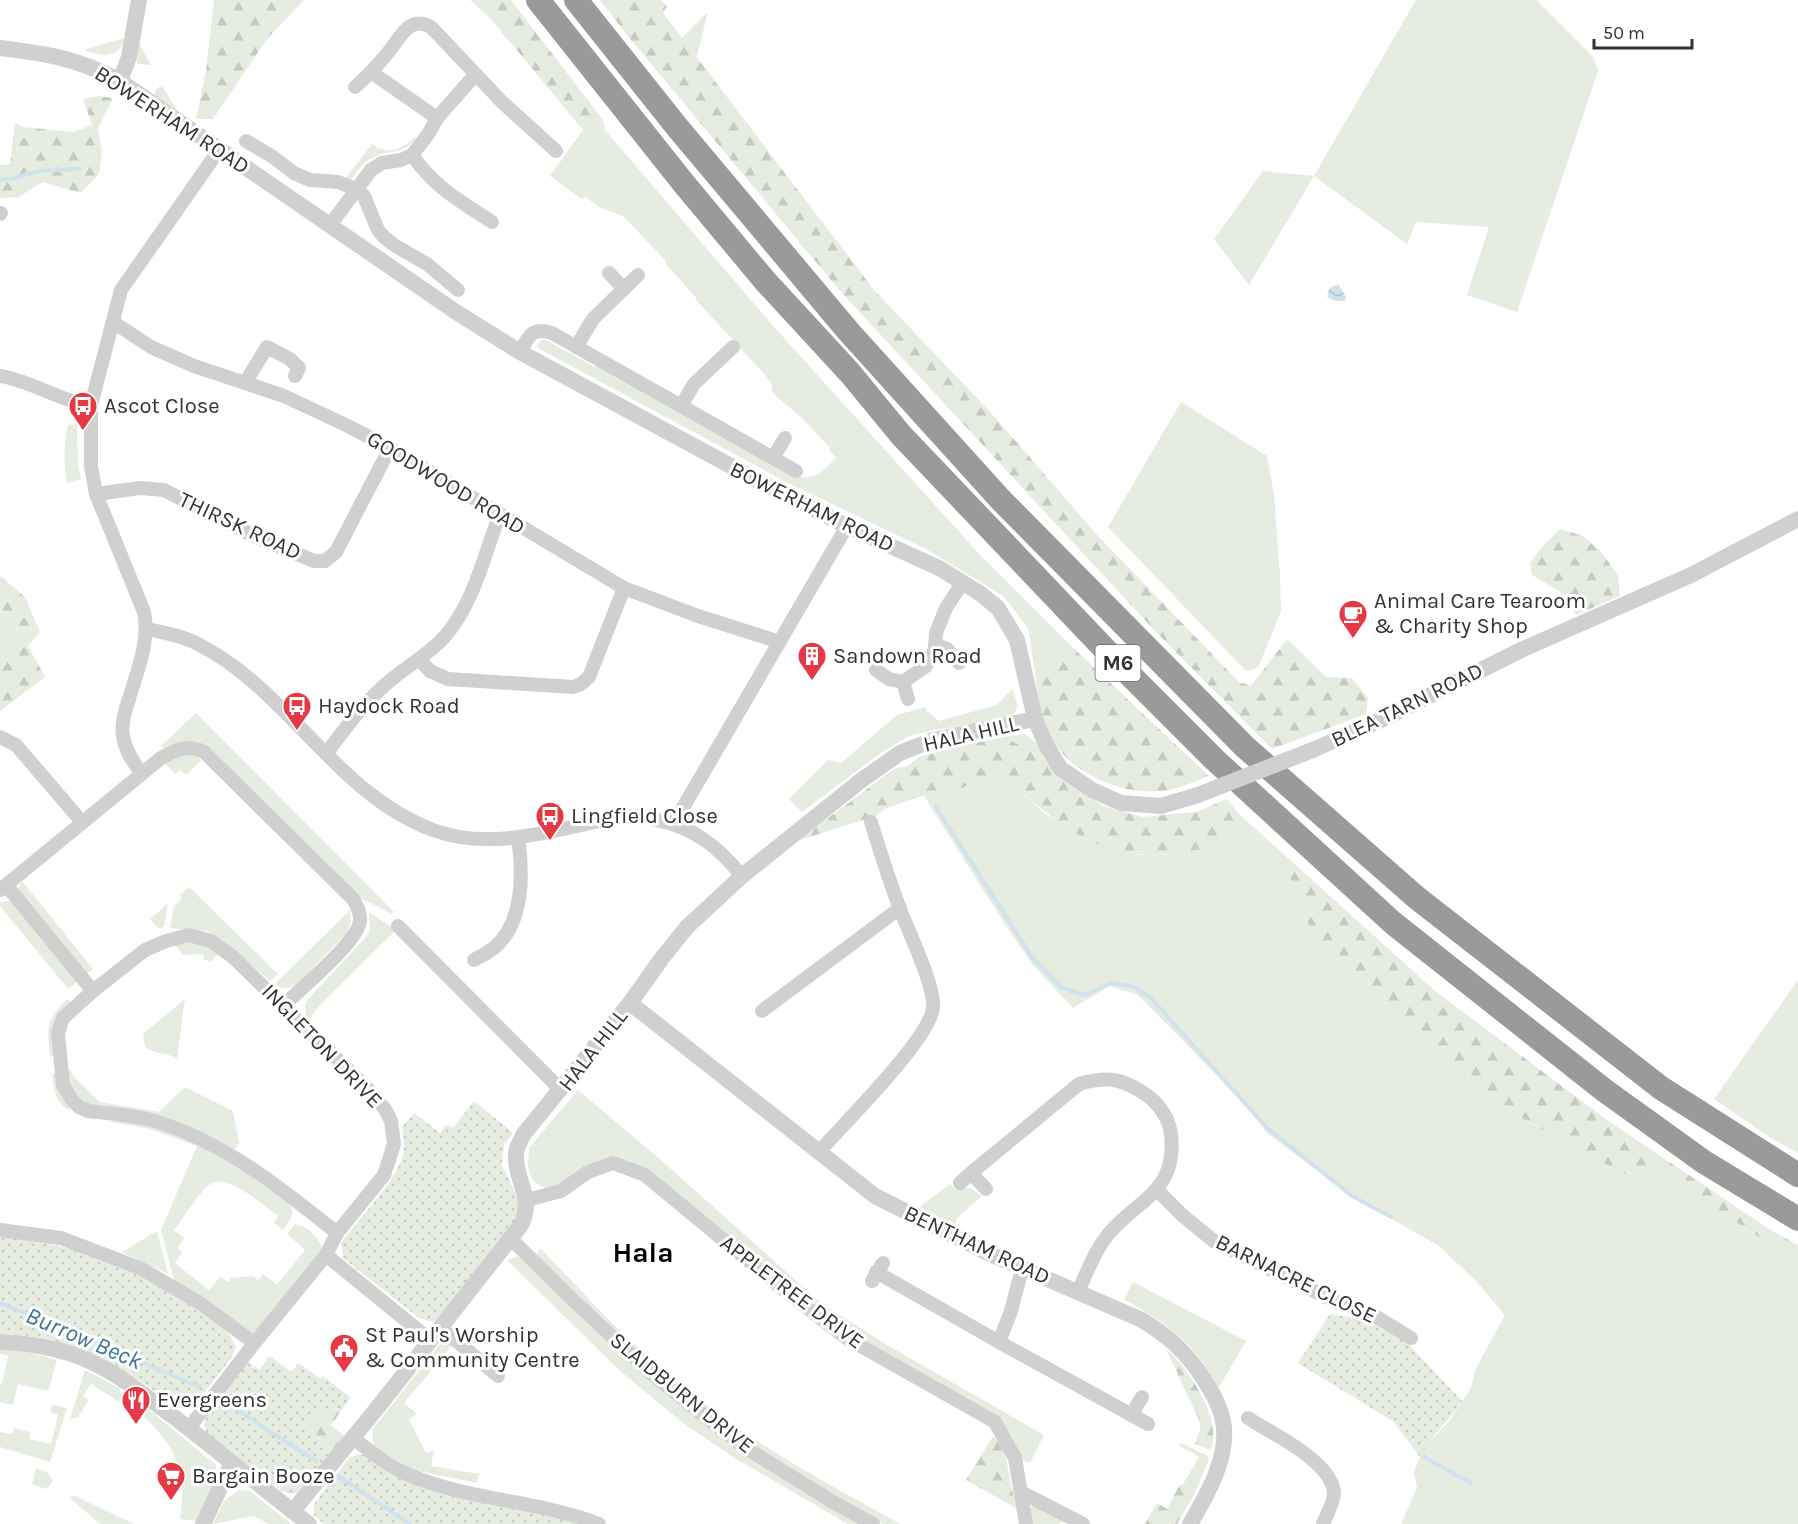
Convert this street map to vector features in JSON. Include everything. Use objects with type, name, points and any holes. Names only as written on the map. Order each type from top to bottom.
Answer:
[{"type":"highway","name":"M6","points":[[538,0],[678,176],[759,273],[850,373],[902,435],[1119,664],[1215,760],[1393,923],[1604,1090],[1704,1162],[1798,1219]]},
{"type":"highway","name":"M6","points":[[576,0],[685,136],[849,332],[1000,499],[1245,747],[1417,898],[1661,1088],[1798,1175]]},
{"type":"street","points":[[120,81],[129,57],[139,0]]},
{"type":"street","points":[[355,87],[391,49],[408,26],[420,23],[431,27],[475,75],[556,151]]},
{"type":"street","name":"BOWERHAM ROAD","points":[[0,48],[81,62],[120,81],[456,312],[520,352],[645,421],[846,526],[941,569],[963,582],[998,608],[1017,640],[1035,719]]},
{"type":"street","points":[[371,72],[437,118]]},
{"type":"street","points":[[330,225],[371,170],[381,163],[401,160],[412,155],[429,134],[437,118],[475,75]]},
{"type":"street","name":"BOWERHAM ROAD","points":[[246,141],[268,153],[298,175],[310,180],[346,184],[356,189]]},
{"type":"street","points":[[141,773],[127,752],[122,734],[125,712],[148,629],[144,612],[96,494],[91,466],[92,405],[121,290],[219,150]]},
{"type":"street","points":[[412,155],[437,185],[492,222]]},
{"type":"street","points":[[356,189],[364,196],[378,230],[384,237],[427,264],[459,290]]},
{"type":"street","points":[[609,273],[624,289]]},
{"type":"street","points":[[576,347],[593,319],[638,276]]},
{"type":"street","name":"GOODWOOD ROAD","points":[[113,322],[151,347],[194,366],[290,399],[348,426],[390,448],[624,588],[698,616],[780,642]]},
{"type":"street","name":"BOWERHAM ROAD","points":[[520,352],[530,335],[543,330],[796,471]]},
{"type":"street","points":[[245,383],[267,347],[296,363],[299,368],[295,376]]},
{"type":"street","points":[[681,406],[689,391],[709,377],[733,347]]},
{"type":"street","points":[[0,376],[24,382],[56,396],[92,405]]},
{"type":"street","name":"BOWERHAM ROAD","points":[[773,458],[785,438]]},
{"type":"street","name":"THIRSK ROAD","points":[[96,494],[140,488],[164,490],[252,535],[314,561],[325,561],[336,552],[390,448]]},
{"type":"street","points":[[326,754],[372,697],[446,636],[471,594],[500,514]]},
{"type":"street","name":"BLEA TARN ROAD","points":[[1035,719],[1046,745],[1060,768],[1092,790],[1121,803],[1161,806],[1198,795],[1382,720],[1521,650],[1691,575],[1798,519]]},
{"type":"street","points":[[674,823],[846,526]]},
{"type":"street","points":[[876,670],[889,679],[903,682],[926,666],[946,608],[963,582]]},
{"type":"street","points":[[419,659],[430,671],[448,679],[573,687],[589,677],[624,588]]},
{"type":"street","points":[[148,629],[195,642],[233,666],[263,689],[369,795],[394,811],[434,830],[471,839],[518,838],[637,816],[674,823],[696,834],[714,846],[742,876]]},
{"type":"street","points":[[935,645],[947,649],[959,663]]},
{"type":"street","points":[[903,682],[908,699]]},
{"type":"street","name":"HALA HILL","points":[[527,1200],[518,1172],[516,1152],[523,1135],[630,1003],[687,927],[742,876],[859,782],[900,753],[933,740],[1035,719]]},
{"type":"street","points":[[0,737],[16,745],[82,822]]},
{"type":"street","points":[[93,991],[3,888],[161,758],[178,748],[193,747],[204,752],[353,899],[360,911],[360,923],[352,938],[283,1005]]},
{"type":"street","points":[[820,1151],[897,1064],[928,1024],[934,1006],[927,976],[872,843],[871,822]]},
{"type":"street","points":[[474,960],[494,948],[511,924],[522,889],[518,838]]},
{"type":"street","points":[[771,1009],[900,908]]},
{"type":"street","points":[[398,926],[561,1090]]},
{"type":"street","name":"INGLETON DRIVE","points":[[189,935],[211,941],[232,956],[377,1099],[391,1121],[394,1144],[384,1175],[337,1233],[242,1162],[198,1137],[160,1122],[88,1111],[79,1107],[63,1085],[58,1034],[63,1018],[93,991],[145,950],[166,941],[189,935]]},
{"type":"street","name":"BENTHAM ROAD","points":[[630,1003],[875,1196],[1022,1269],[1142,1320],[1165,1334],[1184,1351],[1212,1390],[1223,1422],[1220,1457],[1208,1489],[1190,1524]]},
{"type":"street","points":[[960,1183],[1079,1084],[1099,1078],[1119,1080],[1136,1087],[1154,1100],[1165,1114],[1170,1130],[1173,1151],[1169,1170],[1157,1190],[1111,1231],[1100,1246],[1078,1291]]},
{"type":"street","name":"APPLETREE DRIVE","points":[[527,1200],[561,1191],[588,1172],[613,1163],[645,1175],[779,1286],[845,1337],[995,1422],[1015,1458],[1026,1524]]},
{"type":"street","points":[[971,1173],[986,1189]]},
{"type":"street","name":"BARNACRE CLOSE","points":[[1157,1190],[1182,1215],[1215,1242],[1336,1302],[1370,1313],[1411,1338]]},
{"type":"street","points":[[293,1512],[510,1238],[525,1216],[527,1200]]},
{"type":"street","points":[[0,1230],[61,1238],[140,1268],[200,1303],[254,1343]]},
{"type":"street","points":[[189,1428],[254,1343],[326,1255],[337,1233]]},
{"type":"street","name":"SLAIDBURN DRIVE","points":[[510,1238],[653,1375],[736,1441],[873,1524]]},
{"type":"street","points":[[326,1255],[498,1376]]},
{"type":"street","points":[[999,1342],[1011,1311],[1022,1269]]},
{"type":"street","points":[[877,1272],[1148,1424]]},
{"type":"street","points":[[0,1342],[52,1349],[85,1359],[138,1390],[309,1524]]},
{"type":"street","points":[[1131,1415],[1142,1397]]},
{"type":"street","points":[[1248,1418],[1267,1439],[1308,1456],[1327,1472],[1334,1494],[1323,1524]]},
{"type":"street","points":[[353,1438],[394,1468],[420,1479],[539,1506],[599,1524]]},
{"type":"street","points":[[203,1524],[232,1463]]},
{"type":"street","points":[[1021,1492],[1083,1524]]},
{"type":"green space","points":[[214,0],[304,0],[267,39],[213,119],[196,119],[206,71]]},
{"type":"green space","points":[[470,0],[511,0],[603,120],[583,130],[491,19]]},
{"type":"green space","points":[[600,0],[661,0],[667,6],[663,13],[874,290],[992,414],[1098,536],[1239,682],[1251,686],[1287,639],[1326,677],[1352,678],[1368,698],[1366,714],[1272,749],[1156,632],[841,292]]},
{"type":"green space","points":[[1416,0],[1536,0],[1593,57],[1598,71],[1517,312],[1467,295],[1489,227],[1416,222],[1407,244],[1314,176]]},
{"type":"green space","points":[[708,12],[696,60],[681,39]]},
{"type":"green space","points":[[125,38],[115,53],[104,55],[86,51],[86,49]]},
{"type":"green space","points":[[139,43],[151,65],[137,64]]},
{"type":"green space","points":[[162,86],[178,111],[154,95],[157,88]]},
{"type":"green space","points":[[99,96],[113,98],[98,128],[102,153],[99,174],[81,193],[42,182],[19,197],[0,198],[0,165],[10,164],[15,123],[22,127],[74,132],[92,125],[83,99]]},
{"type":"green space","points":[[603,120],[605,130],[774,327],[981,556],[1067,642],[1035,672],[1028,628],[1003,596],[926,549],[786,482],[536,347],[541,340],[546,340],[595,367],[597,365],[798,477],[815,475],[836,458],[829,450],[830,448],[801,417],[778,398],[771,390],[773,386],[766,376],[696,300],[665,263],[666,261],[623,216],[599,207],[584,196],[583,200],[550,176],[583,130]]},
{"type":"green space","points":[[415,137],[405,148],[370,159],[360,167],[350,181],[346,178],[372,144],[384,150],[394,150]]},
{"type":"green space","points":[[1263,171],[1314,176],[1249,285],[1214,239]]},
{"type":"green space","points":[[1181,402],[1267,456],[1274,494],[1281,611],[1258,668],[1246,671],[1108,527]]},
{"type":"green space","points":[[77,424],[78,466],[81,479],[67,483],[65,447],[68,425]]},
{"type":"green space","points":[[1560,529],[1583,536],[1601,552],[1618,575],[1620,596],[1576,615],[1559,591],[1532,575],[1530,563]]},
{"type":"green space","points":[[0,576],[25,597],[40,632],[28,646],[45,677],[0,711],[0,659],[17,648],[0,604]]},
{"type":"green space","points":[[0,604],[17,648],[0,659]]},
{"type":"green space","points":[[1067,642],[1209,776],[1173,789],[1146,791],[1099,780],[1071,762],[1060,751],[1047,731],[1040,706],[1035,672]]},
{"type":"green space","points":[[1012,689],[1018,705],[1014,714],[997,721],[939,729],[909,736],[882,752],[802,812],[789,799],[828,760],[841,763],[897,715],[925,707],[939,721],[997,705]]},
{"type":"green space","points":[[196,713],[394,912],[392,914],[355,895],[216,754],[203,747],[184,742],[164,748],[161,746]]},
{"type":"green space","points":[[1025,734],[1036,743],[1045,760],[1005,737]]},
{"type":"green space","points":[[1005,737],[1045,760],[1058,776],[1103,806],[1143,817],[1196,812],[1227,799],[1239,814],[1219,839],[1199,850],[1142,855],[1117,851],[1095,843],[1054,819],[997,771],[929,804],[924,795],[884,809],[876,816],[797,841],[894,769],[909,765],[919,757]]},
{"type":"green space","points":[[176,755],[196,755],[201,761],[186,775],[180,770],[175,774],[164,762]]},
{"type":"green space","points":[[997,771],[1048,816],[1137,855],[1161,855],[1199,850],[1216,843],[1239,814],[1289,859],[1292,889],[1321,950],[1367,990],[1416,1026],[1475,1081],[1516,1115],[1624,1174],[1669,1172],[1697,1197],[1798,1262],[1798,1524],[1401,1524],[1417,1488],[1414,1472],[1420,1457],[1427,1445],[1450,1420],[1471,1388],[1476,1368],[1505,1315],[1476,1281],[1439,1246],[1351,1196],[1267,1133],[1249,1108],[1138,995],[1109,986],[1073,1008],[1033,965],[929,804]]},
{"type":"green space","points":[[1289,859],[1434,990],[1607,1120],[1772,1231],[1798,1245],[1798,1262],[1697,1197],[1669,1172],[1624,1174],[1516,1115],[1475,1081],[1416,1026],[1367,990],[1321,950],[1292,889]]},
{"type":"green space","points":[[22,881],[93,969],[86,974],[18,889]]},
{"type":"green space","points":[[189,887],[278,974],[270,981],[221,939],[206,931],[170,928],[174,906],[182,899],[180,895]]},
{"type":"green space","points":[[10,901],[75,976],[77,982],[68,989],[0,906],[0,902]]},
{"type":"green space","points":[[168,904],[164,926],[159,929],[150,919]]},
{"type":"green space","points":[[350,910],[351,921],[347,933],[297,984],[286,988],[275,984]]},
{"type":"green space","points":[[369,912],[396,930],[320,1005],[310,1019],[306,1016],[305,1005],[308,999],[366,937],[370,930]]},
{"type":"green space","points":[[193,940],[204,943],[218,954],[211,961],[204,960],[203,954],[183,955],[174,943]]},
{"type":"green space","points":[[1798,980],[1798,1153],[1771,1138],[1714,1099]]},
{"type":"green space","points":[[68,999],[71,1003],[51,1058],[48,1040],[49,1025],[55,1012]]},
{"type":"green space","points":[[185,999],[177,1059],[145,1047],[143,1034]]},
{"type":"green space","points":[[70,1069],[74,1077],[100,1102],[159,1112],[185,1087],[233,1111],[239,1143],[235,1150],[212,1137],[173,1121],[90,1106],[73,1092],[66,1071]]},
{"type":"green space","points":[[57,1072],[61,1096],[70,1108],[68,1110],[60,1103],[55,1090],[52,1074]]},
{"type":"green space","points":[[578,1090],[662,1161],[821,1303],[887,1345],[1044,1435],[1030,1463],[1015,1458],[995,1422],[845,1337],[645,1175],[613,1163],[561,1191],[543,1187],[534,1182],[528,1168],[529,1148]]},
{"type":"green space","points":[[474,1101],[513,1133],[504,1145],[502,1165],[521,1205],[517,1220],[443,1316],[433,1322],[419,1318],[343,1258],[341,1243],[393,1177],[403,1155],[402,1127],[414,1113],[440,1133],[446,1125],[453,1128]]},
{"type":"green space","points":[[113,1119],[168,1130],[222,1156],[291,1205],[292,1215],[283,1230],[274,1223],[278,1216],[235,1186],[217,1182],[205,1189],[174,1230],[184,1238],[178,1248],[182,1253],[175,1263],[209,1290],[220,1277],[228,1282],[231,1278],[253,1276],[258,1280],[263,1274],[277,1285],[305,1250],[287,1234],[295,1224],[313,1233],[319,1242],[323,1251],[255,1333],[251,1334],[174,1280],[161,1230],[197,1146],[150,1129],[111,1122]]},
{"type":"green space","points":[[950,1184],[955,1189],[970,1188],[982,1196],[957,1218],[954,1226],[922,1210],[921,1206]]},
{"type":"green space","points":[[157,1231],[168,1274],[122,1252]]},
{"type":"green space","points":[[0,1236],[52,1244],[78,1251],[152,1282],[197,1309],[225,1330],[236,1347],[232,1357],[194,1406],[186,1409],[178,1407],[116,1366],[74,1347],[51,1340],[0,1334]]},
{"type":"green space","points":[[540,1248],[629,1339],[712,1409],[784,1458],[900,1524],[883,1524],[749,1446],[654,1372],[542,1263],[537,1253]]},
{"type":"green space","points":[[517,1257],[523,1259],[645,1377],[864,1524],[848,1524],[733,1457],[683,1423],[619,1370],[507,1260]]},
{"type":"green space","points":[[1133,1282],[1246,1341],[1218,1389],[1210,1373],[1190,1347],[1153,1316],[1124,1299]]},
{"type":"green space","points":[[1330,1314],[1367,1320],[1409,1345],[1462,1401],[1429,1442],[1420,1457],[1394,1422],[1298,1363]]},
{"type":"green space","points":[[444,1339],[454,1343],[404,1403],[417,1414],[409,1419],[426,1453],[434,1450],[431,1466],[479,1474],[476,1483],[408,1469],[374,1446],[372,1430]]},
{"type":"green space","points":[[0,1349],[32,1353],[57,1360],[48,1391],[18,1384],[13,1405],[0,1402],[0,1384],[2,1384],[8,1356],[0,1354]]},
{"type":"green space","points":[[1166,1349],[1194,1381],[1202,1396],[1213,1425],[1210,1450],[1195,1444],[1200,1422]]},
{"type":"green space","points":[[270,1356],[291,1372],[299,1363],[321,1379],[323,1376],[351,1398],[343,1408],[315,1410],[305,1426],[335,1452],[300,1492],[290,1494],[282,1491],[207,1434],[204,1425],[207,1414],[248,1362],[259,1370]]},
{"type":"green space","points":[[85,1370],[119,1388],[122,1396],[119,1402],[91,1384],[83,1396],[89,1400],[78,1417],[70,1419]]},
{"type":"green space","points":[[52,1405],[67,1408],[50,1462],[0,1447],[0,1432],[12,1434],[14,1428],[31,1432],[29,1439],[51,1444],[58,1415],[50,1412]]},
{"type":"green space","points":[[343,1408],[331,1425],[347,1438],[335,1452],[305,1426],[315,1410]]},
{"type":"green space","points":[[148,1409],[216,1465],[213,1487],[195,1521],[180,1519],[182,1488],[177,1462],[164,1439],[143,1416]]},
{"type":"green space","points":[[993,1436],[1004,1449],[1016,1508],[966,1480]]},
{"type":"green space","points":[[1181,1443],[1208,1456],[1209,1459],[1195,1493],[1182,1486],[1199,1457],[1179,1446]]},
{"type":"green space","points":[[358,1454],[369,1456],[419,1485],[448,1495],[538,1510],[580,1524],[324,1524],[314,1515],[313,1507],[349,1458]]},
{"type":"green space","points":[[36,1468],[48,1473],[53,1482],[46,1489],[32,1484]]},
{"type":"green space","points":[[1180,1484],[1195,1493],[1177,1524],[1145,1524],[1157,1503],[1167,1509]]},
{"type":"green space","points":[[239,1490],[250,1491],[291,1524],[268,1524],[254,1516],[213,1524],[224,1501]]},
{"type":"green space","points":[[73,1495],[134,1524],[100,1524],[70,1498]]},
{"type":"green space","points":[[1033,1504],[1063,1519],[1060,1524],[1033,1524],[1029,1510]]},
{"type":"water","points":[[1338,284],[1346,297],[1345,301],[1335,301],[1327,297],[1329,289]]},
{"type":"waterway","points":[[0,180],[38,171],[79,169]]},
{"type":"waterway","points":[[936,807],[1032,957],[1061,987],[1084,995],[1112,983],[1134,987],[1150,997],[1266,1127],[1352,1196],[1391,1217]]},
{"type":"waterway","name":"Burrow Beck","points":[[0,1303],[200,1387]]},
{"type":"waterway","name":"Burrow Beck","points":[[231,1406],[316,1461]]},
{"type":"waterway","points":[[1424,1457],[1471,1483]]},
{"type":"waterway","name":"Burrow Beck","points":[[338,1476],[410,1524]]},
{"type":"place","name":"Ascot Close","points":[[83,432]]},
{"type":"place","name":"Animal Care Tearoom & Charity Shop","points":[[1353,640]]},
{"type":"place","name":"Sandown Road","points":[[812,682]]},
{"type":"place","name":"Haydock Road","points":[[297,732]]},
{"type":"place","name":"Lingfield Close","points":[[550,842]]},
{"type":"place","name":"St Paul's Worship & Community Centre","points":[[344,1374]]},
{"type":"place","name":"Evergreens","points":[[136,1426]]},
{"type":"place","name":"Bargain Booze","points":[[171,1502]]},
{"type":"district","name":"Hala","points":[[643,1252]]}]
